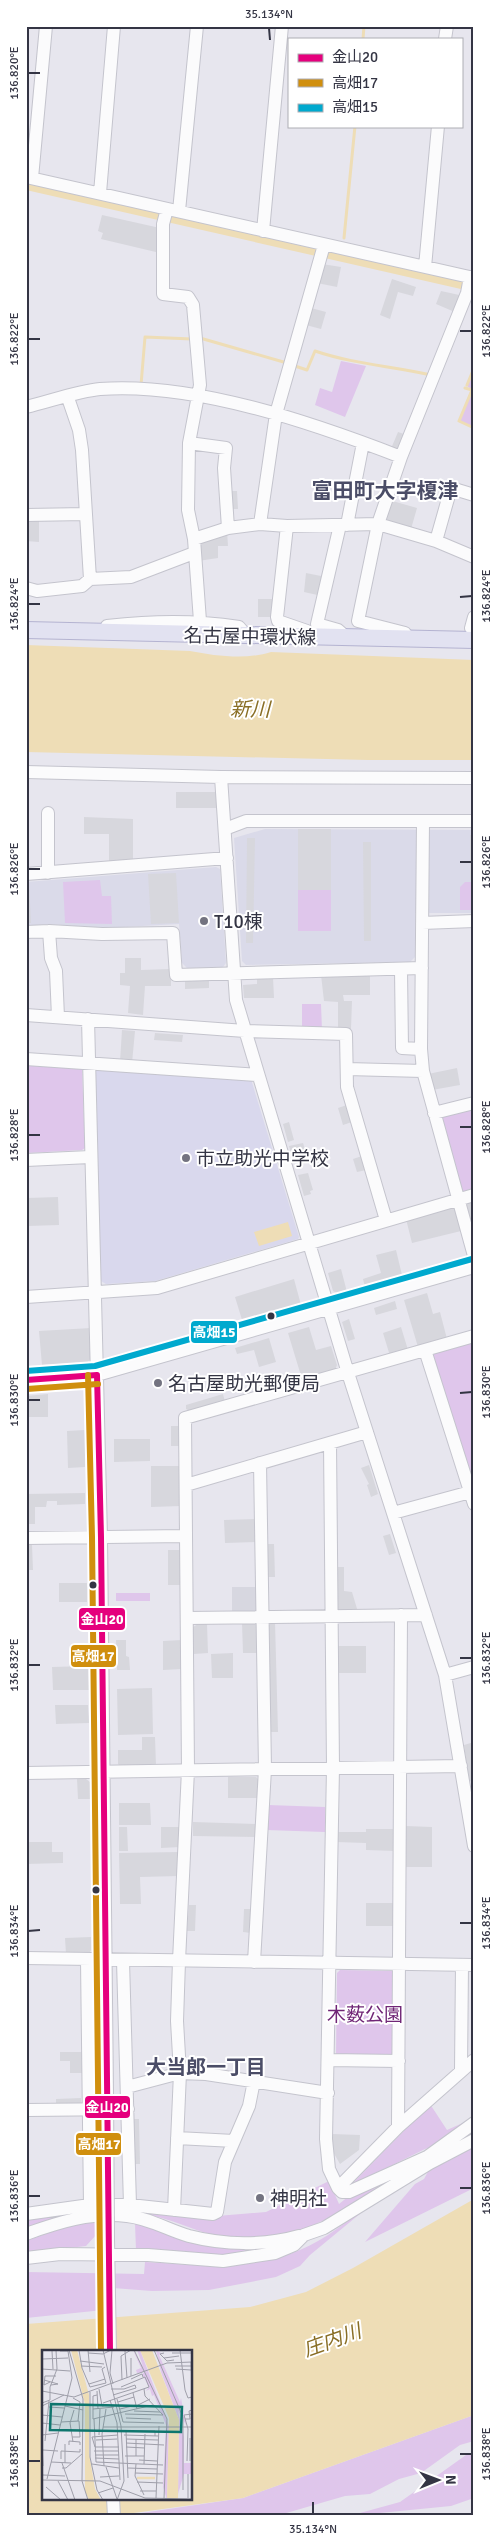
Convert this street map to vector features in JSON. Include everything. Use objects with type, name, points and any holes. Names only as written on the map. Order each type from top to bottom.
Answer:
[{"type":"main road","name":"名古屋中環状線","points":[[26,630],[474,640]]},
{"type":"street","points":[[46,26],[29,178],[100,193],[169,214],[263,231],[323,251],[425,267],[470,282],[401,457],[378,524],[358,621],[405,633],[409,640]]},
{"type":"street","points":[[100,193],[114,26]]},
{"type":"street","points":[[197,26],[169,214],[162,294],[188,297],[193,305],[200,367],[200,385],[189,443],[188,510],[194,539],[200,621]]},
{"type":"street","points":[[263,231],[282,26]]},
{"type":"street","points":[[425,267],[438,128]]},
{"type":"street","points":[[260,524],[276,414],[323,251]]},
{"type":"street","points":[[26,407],[98,389],[126,389],[198,397],[276,414],[363,442],[401,457]]},
{"type":"street","points":[[68,398],[79,430],[90,579]]},
{"type":"street","points":[[347,638],[338,630],[317,624],[363,442]]},
{"type":"street","points":[[189,443],[226,448],[224,468],[228,528]]},
{"type":"street","points":[[436,541],[451,488],[474,495]]},
{"type":"street","points":[[26,515],[86,514]]},
{"type":"street","points":[[194,539],[228,528],[260,524],[287,526],[378,524],[436,541],[474,557]]},
{"type":"street","points":[[287,526],[276,617],[278,621],[307,631],[311,637]]},
{"type":"street","points":[[26,588],[37,591],[82,586],[90,579],[131,577],[194,553]]},
{"type":"street","points":[[474,618],[471,628],[474,629]]},
{"type":"street","points":[[89,631],[97,627],[139,622],[200,621],[239,628],[246,636]]},
{"type":"street","points":[[26,772],[222,777],[474,778]]},
{"type":"street","points":[[222,777],[236,1000],[348,1373],[445,1675],[474,1846]]},
{"type":"street","points":[[48,813],[48,873]]},
{"type":"street","points":[[225,829],[246,821],[474,821]]},
{"type":"street","points":[[423,821],[421,1049],[423,1072],[474,1256]]},
{"type":"street","points":[[26,874],[227,858]]},
{"type":"street","points":[[422,923],[474,921]]},
{"type":"street","points":[[49,931],[51,958],[56,971],[58,1017]]},
{"type":"street","points":[[26,932],[173,934],[176,976],[422,968]]},
{"type":"street","points":[[401,969],[402,1048],[421,1049]]},
{"type":"street","points":[[26,1015],[245,1031],[346,1034],[347,1087],[386,1220]]},
{"type":"street","points":[[88,1019],[101,1537],[110,2350]]},
{"type":"street","points":[[26,1059],[258,1075]]},
{"type":"street","points":[[347,1068],[423,1072]]},
{"type":"street","points":[[434,1113],[474,1103]]},
{"type":"street","points":[[26,1160],[90,1157]]},
{"type":"street","points":[[26,1297],[157,1288],[474,1195]]},
{"type":"street","points":[[26,1380],[97,1376],[474,1267]]},
{"type":"street","points":[[174,2210],[180,2073],[177,2021],[188,1770],[185,1418],[474,1336]]},
{"type":"street","points":[[393,1513],[472,1496],[425,1350]]},
{"type":"street","points":[[186,1485],[367,1432]]},
{"type":"street","points":[[330,1443],[333,1768],[329,2060],[326,2139],[329,2169],[338,2188],[342,2192],[349,2192],[474,2140]]},
{"type":"street","points":[[254,1962],[265,1769],[260,1463]]},
{"type":"street","points":[[26,1538],[185,1536]]},
{"type":"street","points":[[187,1618],[426,1615]]},
{"type":"street","points":[[398,2127],[402,1616]]},
{"type":"street","points":[[445,1675],[474,1667]]},
{"type":"street","points":[[26,1773],[461,1766]]},
{"type":"street","points":[[26,1958],[468,1965],[461,2070]]},
{"type":"street","points":[[87,1960],[90,2205]]},
{"type":"street","points":[[123,1961],[130,2205]]},
{"type":"street","points":[[329,2060],[399,2061]]},
{"type":"street","points":[[338,2188],[398,2127],[474,2060]]},
{"type":"street","points":[[127,2087],[180,2073],[206,2074],[328,2093]]},
{"type":"street","points":[[26,2214],[90,2205],[130,2205],[213,2214],[217,2212],[224,2162],[249,2106],[254,2081]]},
{"type":"street","points":[[26,2110],[128,2109]]},
{"type":"street","points":[[26,2234],[72,2218],[127,2216],[159,2224],[189,2236],[227,2242],[252,2243],[288,2239],[324,2228],[429,2160],[474,2123]]},
{"type":"street","points":[[177,2138],[234,2141]]},
{"type":"street","points":[[26,2258],[60,2254],[231,2261],[275,2253],[294,2246],[304,2235]]},
{"type":"street","points":[[113,2500],[114,2516]]},
{"type":"shaded area","points":[[102,215],[160,228],[160,253],[101,239],[103,233],[98,231]]},
{"type":"shaded area","points":[[322,264],[341,267],[337,287],[317,283]]},
{"type":"shaded area","points":[[392,279],[416,287],[413,296],[398,292],[390,319],[380,315]]},
{"type":"shaded area","points":[[441,291],[464,296],[457,313],[436,304]]},
{"type":"shaded area","points":[[311,308],[326,312],[321,329],[306,325]]},
{"type":"shaded area","points":[[398,432],[407,435],[400,455],[390,451]]},
{"type":"shaded area","points":[[227,491],[237,491],[238,509],[228,509]]},
{"type":"shaded area","points":[[389,500],[417,508],[411,529],[383,521]]},
{"type":"shaded area","points":[[26,517],[39,517],[39,542],[26,541]]},
{"type":"shaded area","points":[[227,531],[228,546],[218,546],[218,558],[198,561],[198,540]]},
{"type":"shaded area","points":[[306,573],[326,577],[322,596],[304,592]]},
{"type":"shaded area","points":[[258,599],[276,599],[274,617],[258,617]]},
{"type":"shaded area","points":[[176,792],[217,792],[219,808],[176,808]]},
{"type":"shaded area","points":[[84,817],[133,819],[133,862],[109,864],[109,834],[84,834]]},
{"type":"shaded area","points":[[265,829],[474,830],[474,913],[415,913],[415,957],[410,962],[246,965],[242,961],[234,838]]},
{"type":"shaded area","points":[[298,829],[331,829],[331,890],[298,890]]},
{"type":"shaded area","points":[[470,835],[474,835],[474,880],[470,880]]},
{"type":"shaded area","points":[[247,838],[255,838],[253,943],[246,943]]},
{"type":"shaded area","points":[[363,842],[371,842],[371,941],[364,941]]},
{"type":"shaded area","points":[[216,867],[220,869],[226,963],[223,967],[187,968],[182,963],[179,924],[103,928],[50,924],[26,926],[26,882]]},
{"type":"shaded area","points":[[176,873],[179,923],[151,924],[148,874]]},
{"type":"shaded area","points":[[29,882],[31,923],[26,923],[26,883]]},
{"type":"shaded area","points":[[125,958],[141,958],[141,970],[171,969],[171,986],[145,986],[143,1015],[128,1013],[130,986],[120,985],[120,973],[125,973]]},
{"type":"shaded area","points":[[370,974],[370,995],[343,995],[344,1001],[352,1001],[351,1029],[338,1029],[338,1002],[324,1001],[321,975]]},
{"type":"shaded area","points":[[273,977],[274,998],[244,998],[243,985],[257,984],[257,978]]},
{"type":"shaded area","points":[[209,979],[209,988],[185,989],[185,980]]},
{"type":"shaded area","points":[[122,1030],[135,1031],[132,1063],[120,1062]]},
{"type":"shaded area","points":[[155,1033],[183,1035],[182,1042],[154,1040]]},
{"type":"shaded area","name":"市立助光中学校","points":[[98,1067],[251,1079],[299,1237],[298,1239],[155,1281],[106,1284],[101,1281],[94,1070]]},
{"type":"shaded area","points":[[457,1068],[460,1085],[432,1090],[428,1074]]},
{"type":"shaded area","points":[[347,1105],[352,1122],[343,1125],[338,1108]]},
{"type":"shaded area","points":[[289,1122],[294,1140],[288,1142],[283,1124]]},
{"type":"shaded area","points":[[303,1143],[307,1156],[293,1160],[289,1146]]},
{"type":"shaded area","points":[[362,1156],[366,1170],[357,1172],[353,1159]]},
{"type":"shaded area","points":[[308,1173],[313,1190],[310,1191],[311,1194],[304,1196],[298,1175]]},
{"type":"shaded area","points":[[58,1197],[59,1225],[28,1226],[27,1198]]},
{"type":"shaded area","points":[[474,1200],[474,1227],[470,1228],[465,1206],[466,1202]]},
{"type":"shaded area","points":[[450,1205],[455,1207],[461,1231],[412,1243],[406,1219]]},
{"type":"shaded area","points":[[396,1250],[402,1275],[365,1287],[363,1279],[381,1273],[376,1255]]},
{"type":"shaded area","points":[[341,1269],[347,1292],[339,1294],[333,1291],[328,1273]]},
{"type":"shaded area","points":[[294,1279],[301,1305],[243,1323],[235,1297]]},
{"type":"shaded area","points":[[427,1293],[433,1314],[440,1312],[447,1339],[418,1347],[404,1300]]},
{"type":"shaded area","points":[[395,1301],[397,1309],[376,1315],[374,1308]]},
{"type":"shaded area","points":[[349,1319],[355,1339],[348,1341],[342,1322]]},
{"type":"shaded area","points":[[309,1327],[316,1350],[331,1346],[337,1365],[335,1370],[302,1379],[288,1333]]},
{"type":"shaded area","points":[[401,1327],[408,1350],[390,1356],[383,1333]]},
{"type":"shaded area","points":[[91,1328],[91,1358],[88,1362],[42,1365],[39,1331]]},
{"type":"shaded area","points":[[269,1338],[276,1362],[259,1367],[254,1350],[237,1354],[235,1348]]},
{"type":"shaded area","points":[[48,1394],[48,1417],[26,1417],[26,1396]]},
{"type":"shaded area","points":[[223,1394],[225,1402],[192,1412],[186,1409],[186,1405]]},
{"type":"shaded area","points":[[171,1426],[180,1426],[180,1446],[171,1446]]},
{"type":"shaded area","points":[[85,1430],[85,1467],[68,1468],[67,1431]]},
{"type":"shaded area","points":[[114,1439],[150,1439],[150,1461],[114,1462]]},
{"type":"shaded area","points":[[369,1465],[378,1494],[371,1497],[367,1485],[369,1484],[361,1468]]},
{"type":"shaded area","points":[[151,1466],[180,1466],[181,1506],[151,1507]]},
{"type":"shaded area","points":[[85,1493],[85,1504],[57,1505],[57,1501],[47,1501],[46,1507],[35,1507],[35,1524],[26,1524],[26,1494]]},
{"type":"shaded area","points":[[257,1519],[257,1542],[225,1543],[224,1520]]},
{"type":"shaded area","points":[[390,1534],[396,1553],[389,1555],[383,1536]]},
{"type":"shaded area","points":[[267,1544],[274,1544],[275,1577],[267,1577]]},
{"type":"shaded area","points":[[26,1545],[32,1545],[33,1570],[26,1570]]},
{"type":"shaded area","points":[[168,1550],[181,1550],[182,1585],[168,1585]]},
{"type":"shaded area","points":[[335,1567],[344,1567],[344,1591],[352,1592],[358,1612],[339,1612],[335,1609]]},
{"type":"shaded area","points":[[59,1583],[87,1583],[87,1602],[59,1602]]},
{"type":"shaded area","points":[[232,1587],[258,1587],[258,1610],[255,1613],[232,1613]]},
{"type":"shaded area","points":[[271,1622],[275,1622],[278,1732],[269,1732],[268,1626]]},
{"type":"shaded area","points":[[242,1623],[255,1623],[258,1627],[259,1653],[243,1653]]},
{"type":"shaded area","points":[[198,1624],[207,1624],[208,1653],[194,1654],[193,1627]]},
{"type":"shaded area","points":[[116,1640],[126,1640],[126,1656],[129,1657],[130,1670],[117,1670]]},
{"type":"shaded area","points":[[182,1640],[182,1669],[163,1670],[163,1641]]},
{"type":"shaded area","points":[[335,1646],[366,1646],[366,1673],[335,1673]]},
{"type":"shaded area","points":[[233,1653],[233,1678],[212,1678],[211,1654]]},
{"type":"shaded area","points":[[88,1666],[89,1690],[53,1690],[52,1667]]},
{"type":"shaded area","points":[[152,1688],[153,1734],[118,1735],[117,1689]]},
{"type":"shaded area","points":[[55,1705],[88,1705],[89,1723],[56,1724]]},
{"type":"shaded area","points":[[142,1737],[155,1737],[156,1766],[121,1767],[118,1764],[118,1750],[142,1750]]},
{"type":"shaded area","points":[[474,1742],[474,1780],[469,1782],[464,1745]]},
{"type":"shaded area","points":[[228,1777],[256,1777],[259,1780],[259,1798],[228,1798]]},
{"type":"shaded area","points":[[77,1779],[86,1779],[90,1782],[90,1799],[78,1799]]},
{"type":"shaded area","points":[[119,1803],[150,1803],[151,1825],[119,1825]]},
{"type":"shaded area","points":[[193,1822],[256,1824],[256,1837],[193,1836]]},
{"type":"shaded area","points":[[405,1826],[432,1827],[432,1867],[404,1867]]},
{"type":"shaded area","points":[[119,1827],[127,1827],[128,1851],[119,1851]]},
{"type":"shaded area","points":[[161,1827],[181,1827],[180,1847],[161,1848]]},
{"type":"shaded area","points":[[366,1829],[395,1829],[395,1851],[366,1850],[366,1843],[336,1842],[337,1832],[366,1832]]},
{"type":"shaded area","points":[[26,1842],[52,1842],[52,1852],[63,1852],[63,1863],[26,1864]]},
{"type":"shaded area","points":[[180,1852],[179,1876],[140,1877],[141,1904],[120,1904],[119,1853]]},
{"type":"shaded area","points":[[366,1903],[394,1903],[394,1926],[366,1926]]},
{"type":"shaded area","points":[[189,1905],[196,1905],[195,1931],[187,1931]]},
{"type":"shaded area","points":[[244,1909],[253,1909],[251,1933],[243,1932]]},
{"type":"shaded area","points":[[91,1937],[91,1950],[89,1954],[66,1954],[65,1938]]},
{"type":"shaded area","points":[[60,2052],[85,2052],[85,2073],[70,2073],[70,2061],[60,2061]]},
{"type":"shaded area","points":[[81,2098],[81,2105],[56,2105],[56,2099]]},
{"type":"shaded area","points":[[132,2119],[139,2119],[140,2164],[133,2164]]},
{"type":"shaded area","points":[[332,2134],[360,2135],[359,2150],[340,2164],[332,2150]]},
{"type":"green space","points":[[341,361],[366,366],[345,417],[315,405],[320,388],[332,392]]},
{"type":"green space","points":[[474,371],[474,427],[459,421],[471,389],[467,386]]},
{"type":"green space","points":[[100,880],[102,896],[111,896],[112,924],[65,923],[63,882]]},
{"type":"green space","points":[[465,882],[474,882],[474,910],[460,910],[460,887]]},
{"type":"green space","points":[[298,890],[331,890],[331,931],[298,931]]},
{"type":"green space","points":[[302,1004],[321,1004],[322,1030],[302,1029]]},
{"type":"green space","points":[[26,1062],[82,1068],[85,1148],[82,1150],[26,1153]]},
{"type":"green space","points":[[474,1108],[474,1190],[464,1193],[459,1191],[442,1116]]},
{"type":"green space","points":[[474,1341],[474,1485],[432,1360],[434,1352]]},
{"type":"green space","points":[[116,1593],[150,1593],[150,1601],[116,1601]]},
{"type":"green space","points":[[268,1805],[325,1807],[325,1832],[267,1830]]},
{"type":"green space","name":"木薮公園","points":[[340,1970],[393,1971],[393,2055],[336,2055],[337,1973]]},
{"type":"green space","points":[[430,2104],[447,2130],[474,2118],[436,2146],[425,2149],[350,2186]]},
{"type":"green space","points":[[474,2145],[474,2188],[365,2242],[415,2184],[424,2179],[430,2168]]},
{"type":"green space","points":[[388,2179],[389,2182],[328,2218],[286,2234],[264,2238],[216,2235],[172,2221],[124,2210],[217,2216],[266,2212],[329,2181],[339,2204],[349,2196]]},
{"type":"green space","points":[[384,2194],[310,2255],[300,2266],[276,2277],[209,2290],[152,2291],[113,2288],[113,2309],[26,2318],[26,2272],[144,2274],[145,2262],[217,2265],[262,2261],[284,2256],[328,2235]]},
{"type":"green space","points":[[94,2211],[64,2215],[26,2227],[26,2219]]},
{"type":"green space","points":[[96,2221],[97,2234],[86,2246],[26,2253],[26,2241],[71,2225]]},
{"type":"green space","points":[[135,2224],[248,2248],[249,2255],[224,2257],[136,2250]]},
{"type":"green space","points":[[474,2415],[474,2441],[460,2445],[421,2473],[399,2479],[370,2494],[345,2496],[276,2516],[121,2516],[243,2498]]},
{"type":"green space","points":[[474,2452],[474,2498],[451,2506],[349,2516],[400,2502],[466,2455]]},
{"type":"water","points":[[26,183],[474,284],[474,292],[26,190]]},
{"type":"water","name":"新川","points":[[26,645],[190,651],[231,656],[251,656],[271,652],[474,660],[474,760],[368,760],[26,752]]},
{"type":"water","points":[[288,1222],[292,1236],[259,1246],[254,1232]]},
{"type":"water","name":"庄内川","points":[[474,2199],[474,2415],[243,2498],[112,2516],[26,2516],[26,2324],[250,2307],[306,2292],[353,2268]]},
{"type":"waterway","points":[[363,38],[364,26]]},
{"type":"waterway","points":[[344,238],[355,128]]},
{"type":"waterway","points":[[141,385],[145,337],[192,339]]},
{"type":"waterway","points":[[200,338],[287,363]]},
{"type":"waterway","points":[[295,366],[307,370],[315,351],[358,362],[431,375]]},
{"type":"waterway","points":[[467,385],[474,368]]},
{"type":"waterway","points":[[465,388],[472,390],[459,421],[474,428]]},
{"type":"transit line","name":"高畑15","points":[[26,1371],[95,1366],[472,1259]]},
{"type":"transit line","name":"高畑17","points":[[88,1375],[92,1537],[101,2350]]},
{"type":"transit line","name":"金山20","points":[[97,1375],[101,1537],[110,2350]]},
{"type":"transit line","name":"金山20","points":[[26,1380],[97,1375]]},
{"type":"transit line","name":"高畑17","points":[[27,1389],[98,1384]]},
{"type":"place","name":"T10棟","points":[[204,921]]},
{"type":"place","name":"市立助光中学校","points":[[186,1158]]},
{"type":"place","name":"名古屋助光郵便局","points":[[158,1383]]},
{"type":"place","name":"神明社","points":[[260,2198]]},
{"type":"district","name":"富田町大字榎津","points":[[385,491]]},
{"type":"district","name":"大当郎一丁目","points":[[206,2067]]}]
